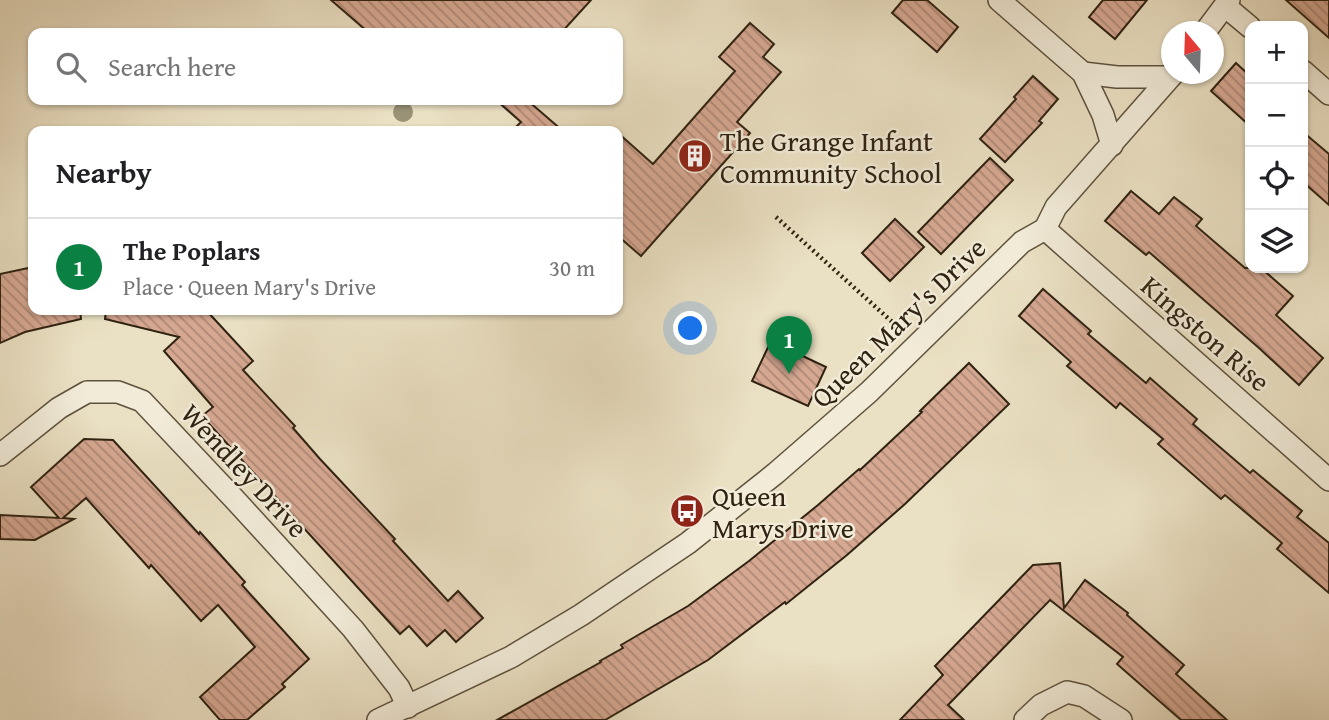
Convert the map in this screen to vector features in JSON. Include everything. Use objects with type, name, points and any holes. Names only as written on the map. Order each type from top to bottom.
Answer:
[{"type":"street","points":[[999,0],[1083,73],[1103,115],[1112,145]]},
{"type":"street","points":[[1213,21],[1227,3],[1245,22]]},
{"type":"street","points":[[1083,73],[1117,77],[1161,76]]},
{"type":"street","points":[[1308,75],[1329,94]]},
{"type":"street","name":"Queen Mary's Drive","points":[[378,720],[511,657],[580,615],[688,543],[776,473],[869,393],[1022,242],[1045,229],[1056,207],[1164,84]]},
{"type":"street","name":"Kingston Rise","points":[[1045,229],[1329,480]]},
{"type":"street","name":"Wendley Drive","points":[[0,454],[60,408],[87,392],[118,392],[142,401],[353,629],[399,688],[408,707]]},
{"type":"street","points":[[1025,720],[1041,705],[1067,692],[1084,696],[1121,720]]},
{"type":"path","points":[[776,217],[903,332]]},
{"type":"building","points":[[331,0],[591,0],[566,28],[363,28]]},
{"type":"building","points":[[903,0],[927,0],[958,27],[937,52],[892,13]]},
{"type":"building","points":[[1103,0],[1147,0],[1115,39],[1089,17]]},
{"type":"building","points":[[1286,0],[1329,0],[1329,38]]},
{"type":"building","name":"The Grange Infant Community School","points":[[750,23],[774,44],[763,57],[781,72],[737,122],[750,133],[641,256],[623,240],[623,137],[653,164],[735,71],[719,57]]},
{"type":"building","points":[[1236,63],[1245,71],[1245,122],[1211,91],[1217,84],[1224,84],[1224,76]]},
{"type":"building","points":[[1033,76],[1058,99],[1039,121],[1042,123],[1005,162],[980,139]]},
{"type":"building","points":[[502,105],[533,105],[557,126],[517,126],[521,122]]},
{"type":"building","points":[[1308,136],[1329,154],[1329,205],[1308,186]]},
{"type":"building","points":[[990,158],[1013,180],[941,254],[918,232]]},
{"type":"building","points":[[1131,191],[1159,214],[1174,197],[1202,219],[1196,226],[1245,268],[1245,273],[1267,273],[1293,296],[1276,315],[1323,358],[1299,385],[1149,252],[1146,255],[1105,221]]},
{"type":"building","points":[[895,219],[924,247],[890,281],[862,253]]},
{"type":"building","points":[[28,268],[28,315],[81,315],[81,319],[25,332],[0,343],[0,274]]},
{"type":"building","points":[[1043,289],[1091,331],[1088,334],[1146,383],[1150,378],[1197,419],[1193,424],[1250,473],[1253,470],[1302,511],[1297,517],[1329,543],[1329,593],[1277,549],[1282,543],[1225,495],[1221,499],[1158,444],[1163,439],[1120,403],[1116,408],[1067,366],[1071,362],[1019,316]]},
{"type":"building","points":[[105,315],[211,315],[253,361],[243,370],[295,426],[293,428],[320,459],[395,539],[393,541],[448,601],[458,591],[483,618],[456,642],[445,630],[427,646],[409,626],[400,634],[202,416],[213,407],[164,351],[179,337],[105,319]]},
{"type":"building","points":[[771,341],[826,367],[808,406],[752,381]]},
{"type":"building","points":[[969,363],[1009,404],[905,504],[786,604],[785,602],[708,660],[605,720],[497,720],[601,662],[623,648],[621,645],[688,606],[749,561],[860,470]]},
{"type":"building","points":[[84,439],[113,440],[245,582],[242,585],[309,659],[282,684],[285,687],[247,720],[220,720],[200,697],[255,647],[218,605],[201,621],[86,498],[63,518],[74,519],[35,540],[0,539],[0,515],[59,518],[31,487]]},
{"type":"building","points":[[1060,563],[1064,608],[1085,580],[1128,613],[1127,615],[1184,665],[1176,674],[1227,720],[1181,720],[1117,664],[1123,657],[1050,600],[948,705],[964,720],[900,720],[943,675],[935,666],[1033,565]]},
{"type":"place","name":"The Grange Infant Community School","points":[[695,156]]},
{"type":"place","name":"The Poplars","points":[[789,374]]},
{"type":"place","name":"Queen Marys Drive","points":[[687,511]]}]
